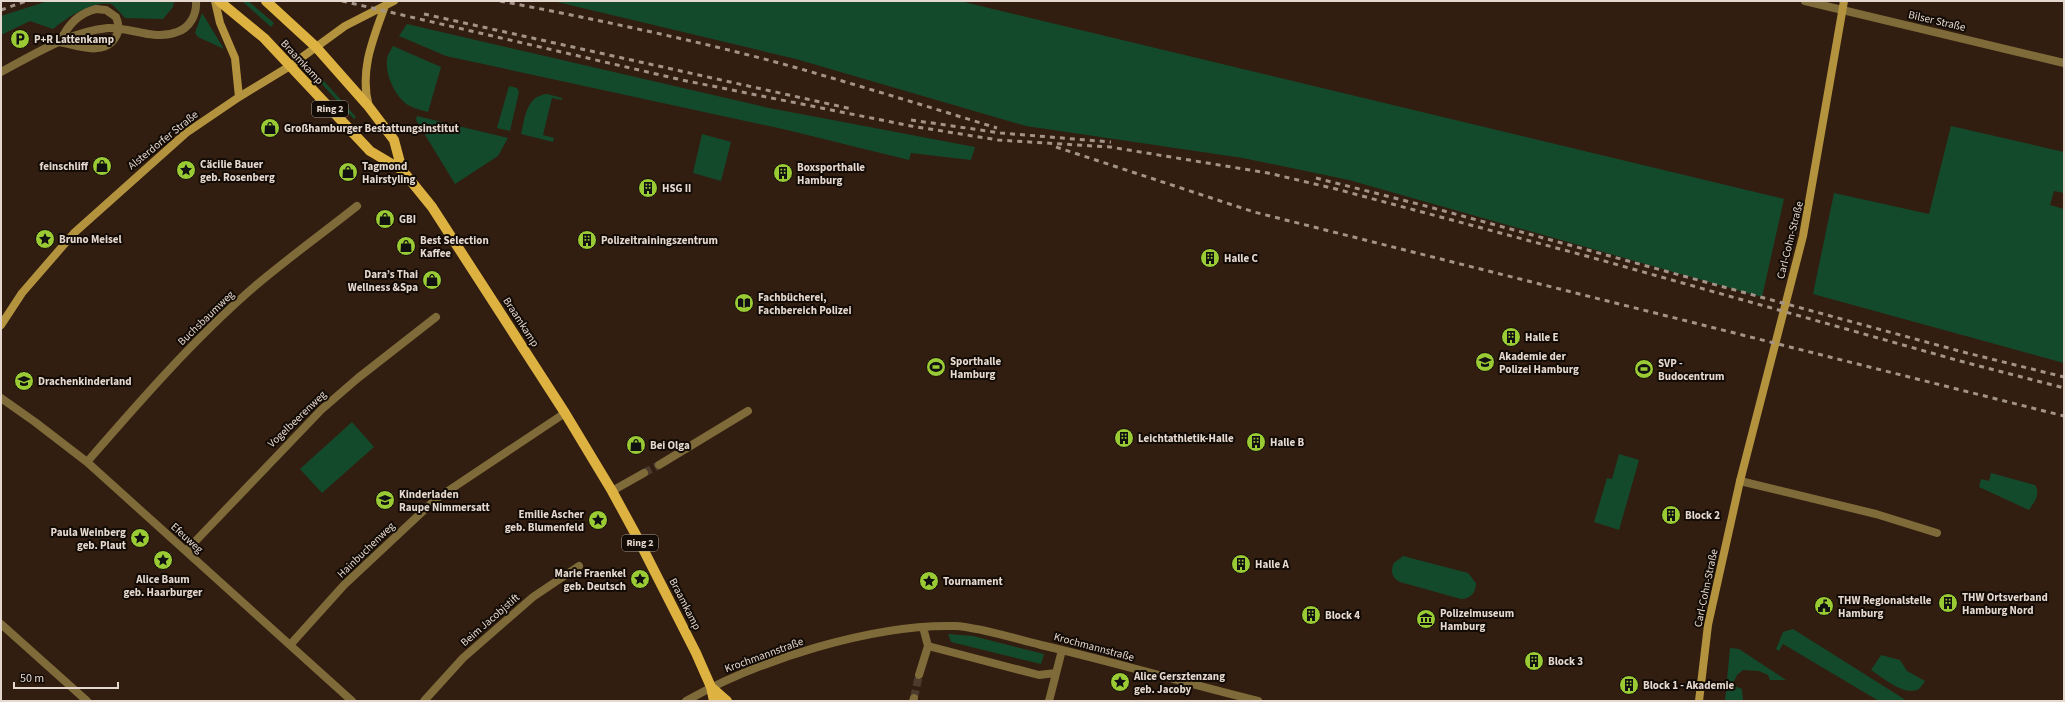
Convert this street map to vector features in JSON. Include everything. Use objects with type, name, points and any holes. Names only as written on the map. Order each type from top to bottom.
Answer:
[{"type":"main road","name":"Braamkamp","points":[[219,1],[264,38],[370,151],[402,170],[432,207],[565,413],[612,491],[636,535],[711,687],[714,701]]},
{"type":"main road","name":"Braamkamp","points":[[266,1],[316,47],[369,107],[394,140],[402,170]]},
{"type":"main road","name":"Braamkamp","points":[[711,687],[727,701]]},
{"type":"street","points":[[1,72],[60,42],[97,30],[119,28],[154,35],[179,32],[187,27],[193,18],[197,8],[196,1]]},
{"type":"street","points":[[214,1],[220,23],[235,58],[238,97]]},
{"type":"street","name":"Alsterdorfer Straße","points":[[1,325],[22,294],[74,233],[186,133],[238,97],[290,66],[344,26],[394,1]]},
{"type":"street","name":"Bilser Straße","points":[[1806,1],[2064,62]]},
{"type":"street","name":"Carl-Cohn-Straße","points":[[1699,701],[1708,625],[1740,481],[1804,236],[1844,1]]},
{"type":"street","points":[[369,107],[366,87],[367,57],[385,6]]},
{"type":"street","points":[[96,9],[106,10],[113,14],[118,20],[119,28],[112,42],[98,48],[89,48],[60,42],[70,24],[81,15],[96,9]]},
{"type":"street","name":"Buchsbaumweg","points":[[87,462],[157,383],[215,323],[255,287],[357,206]]},
{"type":"street","name":"Vogelbeerenweg","points":[[186,551],[321,410],[358,378],[436,317]]},
{"type":"street","name":"Efeuweg","points":[[1,398],[87,462],[352,701]]},
{"type":"street","points":[[658,465],[748,411]]},
{"type":"street","name":"Hainbuchenweg","points":[[290,645],[344,586],[436,499],[565,413]]},
{"type":"street","points":[[612,491],[644,473]]},
{"type":"street","points":[[1740,481],[1876,514],[1937,533]]},
{"type":"street","name":"Beim Jacobjstift","points":[[424,701],[463,658],[533,597],[579,566]]},
{"type":"street","points":[[1,624],[87,701]]},
{"type":"street","name":"Krochmannstraße","points":[[686,701],[711,687],[746,672],[834,642],[923,627],[956,626],[1062,650],[1258,701]]},
{"type":"street","points":[[920,675],[928,646],[923,627]]},
{"type":"street","points":[[928,646],[1039,675],[1056,673]]},
{"type":"street","points":[[1049,701],[1062,650]]},
{"type":"green space","points":[[48,1],[174,1],[173,7],[163,19],[125,18],[111,4],[104,3],[88,7],[80,11],[53,29],[30,21],[1,35],[1,16]]},
{"type":"green space","points":[[242,1],[248,1],[274,23],[271,27]]},
{"type":"green space","points":[[553,1],[960,1],[1784,199],[1762,297],[1349,180],[1243,158],[1026,126],[796,59]]},
{"type":"green space","points":[[202,13],[224,49],[198,37],[195,33]]},
{"type":"green space","points":[[407,24],[769,108],[975,147],[971,160],[911,153],[909,160],[783,129],[446,56],[399,36]]},
{"type":"green space","points":[[393,46],[441,67],[428,112],[405,103],[392,86],[388,73],[387,60]]},
{"type":"green space","points":[[323,80],[356,117],[354,119],[320,82]]},
{"type":"green space","points":[[509,86],[517,88],[519,92],[510,131],[497,128]]},
{"type":"green space","points":[[547,94],[562,98],[562,100],[552,98],[543,135],[554,138],[553,142],[521,134],[525,115],[531,103],[540,96]]},
{"type":"green space","points":[[417,116],[508,138],[498,156],[455,184],[416,120]]},
{"type":"green space","points":[[1951,126],[2064,152],[2064,193],[2054,191],[2050,205],[2064,209],[2064,363],[1813,294],[1834,193],[1929,214]]},
{"type":"green space","points":[[702,134],[731,142],[721,181],[693,173]]},
{"type":"green space","points":[[352,422],[374,447],[322,493],[300,469]]},
{"type":"green space","points":[[1619,454],[1639,460],[1619,530],[1594,522],[1607,478],[1612,479]]},
{"type":"green space","points":[[1991,473],[2035,485],[2037,495],[2029,510],[1979,487],[1981,479],[1989,481]]},
{"type":"green space","points":[[1403,556],[1468,573],[1476,583],[1474,592],[1468,598],[1461,599],[1400,582],[1392,574],[1392,569],[1394,563]]},
{"type":"green space","points":[[1793,629],[1904,699],[1904,701],[1879,701],[1783,644],[1779,651],[1776,649],[1783,632]]},
{"type":"green space","points":[[948,634],[973,636],[1044,654],[1041,664],[951,642]]},
{"type":"green space","points":[[1730,648],[1739,649],[1786,680],[1770,680],[1768,675],[1759,671],[1743,670],[1737,675],[1732,685],[1742,689],[1743,701],[1725,701]]},
{"type":"green space","points":[[1881,655],[1900,660],[1907,671],[1925,681],[1917,690],[1911,691],[1899,688],[1892,684],[1871,670]]},
{"type":"tunnel","points":[[644,473],[659,465]]},
{"type":"tunnel","points":[[914,698],[919,675]]},
{"type":"railway","points":[[1,10],[26,1]]},
{"type":"railway","points":[[342,1],[682,80],[911,126],[998,140],[1110,147],[1268,173],[1336,189],[1590,257],[1960,361],[2064,388]]},
{"type":"railway","points":[[500,1],[713,46],[836,79],[997,128]]},
{"type":"railway","points":[[424,14],[852,109]]},
{"type":"railway","points":[[911,120],[1001,133],[1111,142]]},
{"type":"railway","points":[[1056,147],[1254,212],[2064,416]]},
{"type":"railway","points":[[1316,178],[1422,205],[1963,352],[2064,377]]},
{"type":"place","name":"P+R Lattenkamp","points":[[20,39]]},
{"type":"place","name":"Großhamburger Bestattungsinstitut","points":[[270,128]]},
{"type":"place","name":"feinschliff","points":[[102,166]]},
{"type":"place","name":"Cäcilie Bauer geb. Rosenberg","points":[[186,170]]},
{"type":"place","name":"Tagmond Hairstyling","points":[[348,172]]},
{"type":"place","name":"Boxsporthalle Hamburg","points":[[783,173]]},
{"type":"place","name":"HSG II","points":[[648,188]]},
{"type":"place","name":"GBI","points":[[385,219]]},
{"type":"place","name":"Bruno Meisel","points":[[45,239]]},
{"type":"place","name":"Polizeitrainingszentrum","points":[[587,240]]},
{"type":"place","name":"Best Selection Kaffee","points":[[406,246]]},
{"type":"place","name":"Halle C","points":[[1210,258]]},
{"type":"place","name":"Dara’s Thai Wellness &Spa","points":[[432,280]]},
{"type":"place","name":"Fachbücherei, Fachbereich Polizei","points":[[744,303]]},
{"type":"place","name":"Halle E","points":[[1511,337]]},
{"type":"place","name":"Akademie der Polizei Hamburg","points":[[1485,362]]},
{"type":"place","name":"Sporthalle Hamburg","points":[[936,367]]},
{"type":"place","name":"SVP - Budocentrum","points":[[1644,369]]},
{"type":"place","name":"Drachenkinderland","points":[[24,381]]},
{"type":"place","name":"Leichtathletik-Halle","points":[[1124,438]]},
{"type":"place","name":"Halle B","points":[[1256,442]]},
{"type":"place","name":"Bei Olga","points":[[636,445]]},
{"type":"place","name":"Kinderladen Raupe Nimmersatt","points":[[385,500]]},
{"type":"place","name":"Block 2","points":[[1671,515]]},
{"type":"place","name":"Emilie Ascher geb. Blumenfeld","points":[[598,520]]},
{"type":"place","name":"Paula Weinberg geb. Plaut","points":[[140,538]]},
{"type":"place","name":"Alice Baum geb. Haarburger","points":[[163,560]]},
{"type":"place","name":"Halle A","points":[[1241,564]]},
{"type":"place","name":"Marie Fraenkel geb. Deutsch","points":[[640,579]]},
{"type":"place","name":"Tournament","points":[[929,581]]},
{"type":"place","name":"THW Ortsverband Hamburg Nord","points":[[1948,603]]},
{"type":"place","name":"THW Regionalstelle Hamburg","points":[[1824,606]]},
{"type":"place","name":"Block 4","points":[[1311,615]]},
{"type":"place","name":"Polizeimuseum Hamburg","points":[[1426,619]]},
{"type":"place","name":"Block 3","points":[[1534,661]]},
{"type":"place","name":"Alice Gersztenzang geb. Jacoby","points":[[1120,682]]},
{"type":"place","name":"Block 1 - Akademie","points":[[1629,685]]}]
